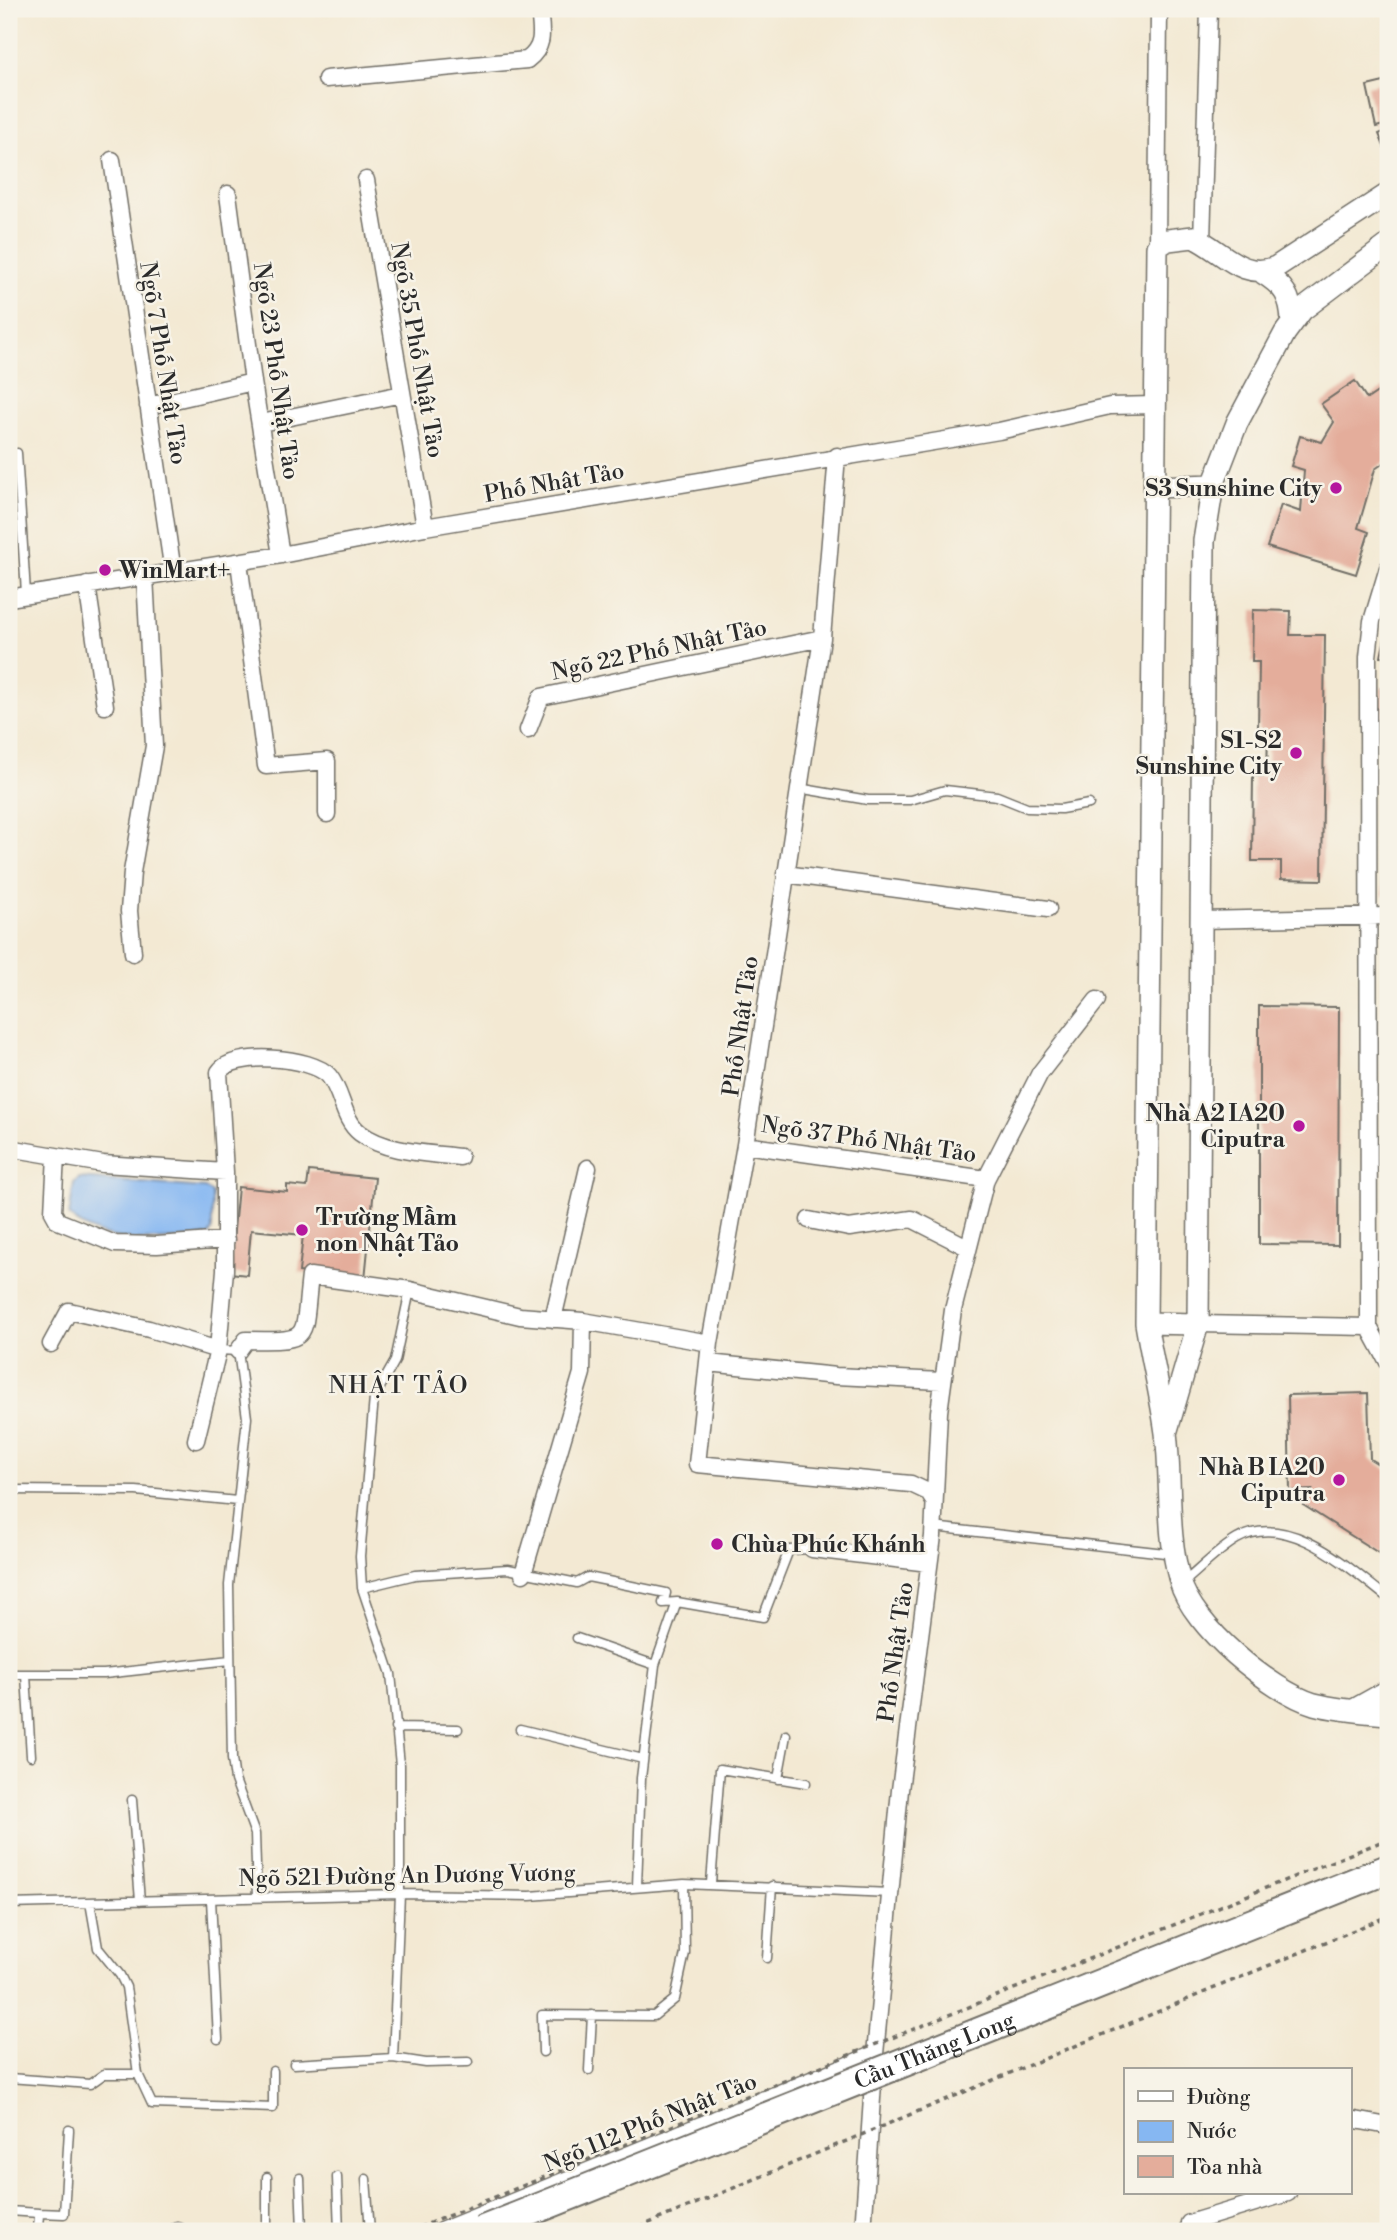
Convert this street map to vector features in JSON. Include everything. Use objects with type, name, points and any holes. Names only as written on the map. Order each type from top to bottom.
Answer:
[{"type":"highway","name":"Cầu Thăng Long","points":[[481,2231],[1388,1869]]},
{"type":"street","points":[[326,79],[527,60],[537,52],[542,40],[539,9]]},
{"type":"street","points":[[1159,9],[1146,1323],[1166,1435],[1170,1532],[1181,1585],[1201,1617],[1234,1655],[1290,1694],[1315,1704],[1388,1714]]},
{"type":"street","points":[[1202,241],[1209,9]]},
{"type":"street","name":"Ngõ 7 Phố Nhật Tảo","points":[[112,160],[173,572]]},
{"type":"street","name":"Ngõ 35 Phố Nhật Tảo","points":[[366,180],[425,527]]},
{"type":"street","name":"Ngõ 23 Phố Nhật Tảo","points":[[228,194],[253,382],[281,555]]},
{"type":"street","points":[[1263,273],[1388,194]]},
{"type":"street","points":[[1157,247],[1179,237],[1193,237],[1230,261],[1248,270],[1263,273],[1285,288],[1292,303],[1292,321]]},
{"type":"street","points":[[1166,1435],[1198,1324],[1204,541],[1213,485],[1237,423],[1292,321],[1385,253]]},
{"type":"street","points":[[148,406],[253,382]]},
{"type":"street","points":[[261,423],[402,394]]},
{"type":"street","points":[[838,456],[999,431],[1111,406],[1155,405]]},
{"type":"street","name":"Phố Nhật Tảo","points":[[9,598],[26,593],[281,555],[425,527],[838,456],[822,638],[745,1145],[710,1343],[697,1464],[911,1484],[928,1492],[933,1500],[933,1527],[902,1768],[890,1893],[875,2054],[863,2231]]},
{"type":"street","points":[[1155,487],[1213,485]]},
{"type":"street","points":[[239,562],[266,766],[327,761],[327,814]]},
{"type":"street","points":[[1388,568],[1372,621],[1368,657],[1369,1327],[1388,1362]]},
{"type":"street","points":[[133,953],[129,911],[132,872],[155,746],[145,576]]},
{"type":"street","points":[[87,585],[104,706]]},
{"type":"street","name":"Ngõ 22 Phố Nhật Tảo","points":[[528,730],[541,696],[822,638]]},
{"type":"street","points":[[785,874],[1048,909]]},
{"type":"street","points":[[1201,920],[1388,916]]},
{"type":"street","points":[[933,1500],[942,1381],[967,1247],[986,1179],[1040,1073],[1097,1000]]},
{"type":"street","points":[[196,1440],[218,1350],[225,1270],[225,1172],[219,1072],[224,1064],[233,1060],[283,1060],[311,1065],[327,1074],[336,1086],[350,1122],[361,1133],[389,1146],[460,1157]]},
{"type":"street","name":"Ngõ 37 Phố Nhật Tảo","points":[[745,1145],[986,1179]]},
{"type":"street","points":[[9,1148],[103,1164],[225,1172]]},
{"type":"street","points":[[56,1156],[53,1212],[58,1221],[123,1244],[226,1240]]},
{"type":"street","points":[[553,1319],[588,1168]]},
{"type":"street","points":[[809,1220],[849,1228],[912,1219],[967,1247]]},
{"type":"street","points":[[237,1351],[246,1340],[290,1341],[299,1338],[304,1330],[310,1276],[410,1290],[520,1316],[583,1321],[710,1343]]},
{"type":"street","points":[[51,1344],[69,1311],[149,1329],[218,1350]]},
{"type":"street","points":[[523,1574],[582,1373],[583,1321]]},
{"type":"street","points":[[1146,1323],[1369,1327]]},
{"type":"street","points":[[708,1363],[836,1376],[942,1381]]},
{"type":"street","points":[[812,1549],[929,1563]]},
{"type":"street","points":[[1354,1710],[1388,1691]]},
{"type":"street","name":"Ngõ 112 Phố Nhật Tảo","points":[[441,2231],[875,2054]]},
{"type":"street","points":[[1352,2119],[1384,2125]]},
{"type":"street","points":[[1189,2223],[1285,2194]]},
{"type":"lane","points":[[17,453],[26,593]]},
{"type":"lane","points":[[798,788],[868,800],[909,800],[946,790],[997,796],[1027,808],[1060,809],[1089,804]]},
{"type":"lane","points":[[393,2059],[400,1894],[400,1765],[391,1674],[362,1588],[360,1556],[374,1398],[395,1361],[410,1290]]},
{"type":"lane","points":[[218,1350],[237,1351],[247,1418],[229,1585],[232,1759],[235,1780],[254,1834],[257,1898]]},
{"type":"lane","points":[[9,1490],[136,1491],[237,1501]]},
{"type":"lane","points":[[933,1527],[1174,1554]]},
{"type":"lane","points":[[1181,1585],[1238,1538],[1266,1530],[1306,1540],[1388,1598]]},
{"type":"lane","points":[[362,1588],[415,1575],[508,1569],[577,1583],[588,1577],[666,1593],[663,1603],[677,1602],[763,1617],[789,1550],[812,1549]]},
{"type":"lane","points":[[637,1886],[643,1759],[655,1665],[677,1602]]},
{"type":"lane","points":[[577,1638],[655,1665]]},
{"type":"lane","points":[[9,1674],[104,1674],[230,1660]]},
{"type":"lane","points":[[26,1675],[31,1756]]},
{"type":"lane","points":[[396,1728],[458,1729]]},
{"type":"lane","points":[[520,1729],[643,1759]]},
{"type":"lane","points":[[778,1779],[786,1735]]},
{"type":"lane","points":[[711,1883],[720,1769],[806,1783]]},
{"type":"lane","points":[[132,1800],[140,1901]]},
{"type":"lane","name":"Ngõ 521 Đường An Dương Vương","points":[[9,1904],[400,1894],[530,1896],[637,1886],[711,1883],[890,1893]]},
{"type":"lane","points":[[543,2052],[542,2015],[654,2015],[675,1999],[685,1953],[684,1884]]},
{"type":"lane","points":[[767,1958],[772,1886]]},
{"type":"lane","points":[[211,1899],[218,2039]]},
{"type":"lane","points":[[90,1902],[98,1948],[126,1987],[138,2074],[152,2104],[273,2108],[273,2071]]},
{"type":"lane","points":[[589,2070],[592,2015]]},
{"type":"lane","points":[[294,2064],[393,2059],[426,2063],[468,2062]]},
{"type":"lane","points":[[9,2078],[90,2084],[104,2074],[138,2074]]},
{"type":"lane","points":[[9,2211],[64,2214],[69,2130]]},
{"type":"lane","points":[[267,2176],[267,2231]]},
{"type":"lane","points":[[337,2177],[339,2231]]},
{"type":"lane","points":[[300,2178],[302,2231]]},
{"type":"lane","points":[[366,2179],[370,2231]]},
{"type":"lane","points":[[38,2231],[39,2213]]},
{"type":"path","points":[[410,2231],[1388,1839]]},
{"type":"path","points":[[630,2231],[1388,1916]]},
{"type":"water","points":[[79,1178],[205,1188],[212,1193],[212,1230],[208,1236],[154,1240],[117,1238],[99,1233],[69,1216],[74,1183]]},
{"type":"building","points":[[1388,81],[1388,124],[1376,127],[1367,86]]},
{"type":"building","points":[[1388,130],[1388,156],[1379,134]]},
{"type":"building","name":"S3 Sunshine City","points":[[1355,381],[1367,399],[1388,385],[1388,460],[1375,469],[1358,528],[1369,532],[1356,574],[1267,547],[1281,505],[1301,512],[1304,470],[1291,466],[1300,436],[1322,442],[1334,422],[1321,404]]},
{"type":"building","name":"S1-S2 Sunshine City","points":[[1253,610],[1291,611],[1290,635],[1325,635],[1322,880],[1281,879],[1281,861],[1252,861],[1253,776],[1267,776],[1268,730],[1258,730],[1259,662],[1252,662]]},
{"type":"building","points":[[1387,629],[1388,657],[1381,657]]},
{"type":"building","points":[[1381,688],[1388,688],[1388,896],[1383,896]]},
{"type":"building","name":"Nhà A2 IA20 Ciputra","points":[[1259,1006],[1339,1007],[1338,1245],[1259,1244]]},
{"type":"building","points":[[309,1171],[375,1178],[365,1279],[299,1272],[303,1235],[251,1230],[247,1275],[230,1273],[238,1187],[287,1192],[287,1185],[307,1187]]},
{"type":"building","name":"Nhà B IA20 Ciputra","points":[[1368,1393],[1370,1459],[1388,1470],[1388,1559],[1303,1505],[1312,1490],[1290,1491],[1288,1395]]},
{"type":"place","name":"S3 Sunshine City","points":[[1336,488]]},
{"type":"place","name":"WinMart+","points":[[105,570]]},
{"type":"place","name":"S1-S2 Sunshine City","points":[[1296,753]]},
{"type":"place","name":"Nhà A2 IA20 Ciputra","points":[[1299,1126]]},
{"type":"place","name":"Trường Mầm non Nhật Tảo","points":[[302,1230]]},
{"type":"place","name":"Nhà B IA20 Ciputra","points":[[1339,1480]]},
{"type":"place","name":"Chùa Phúc Khánh","points":[[717,1544]]},
{"type":"district","name":"NHẬT TẢO","points":[[399,1385]]}]
